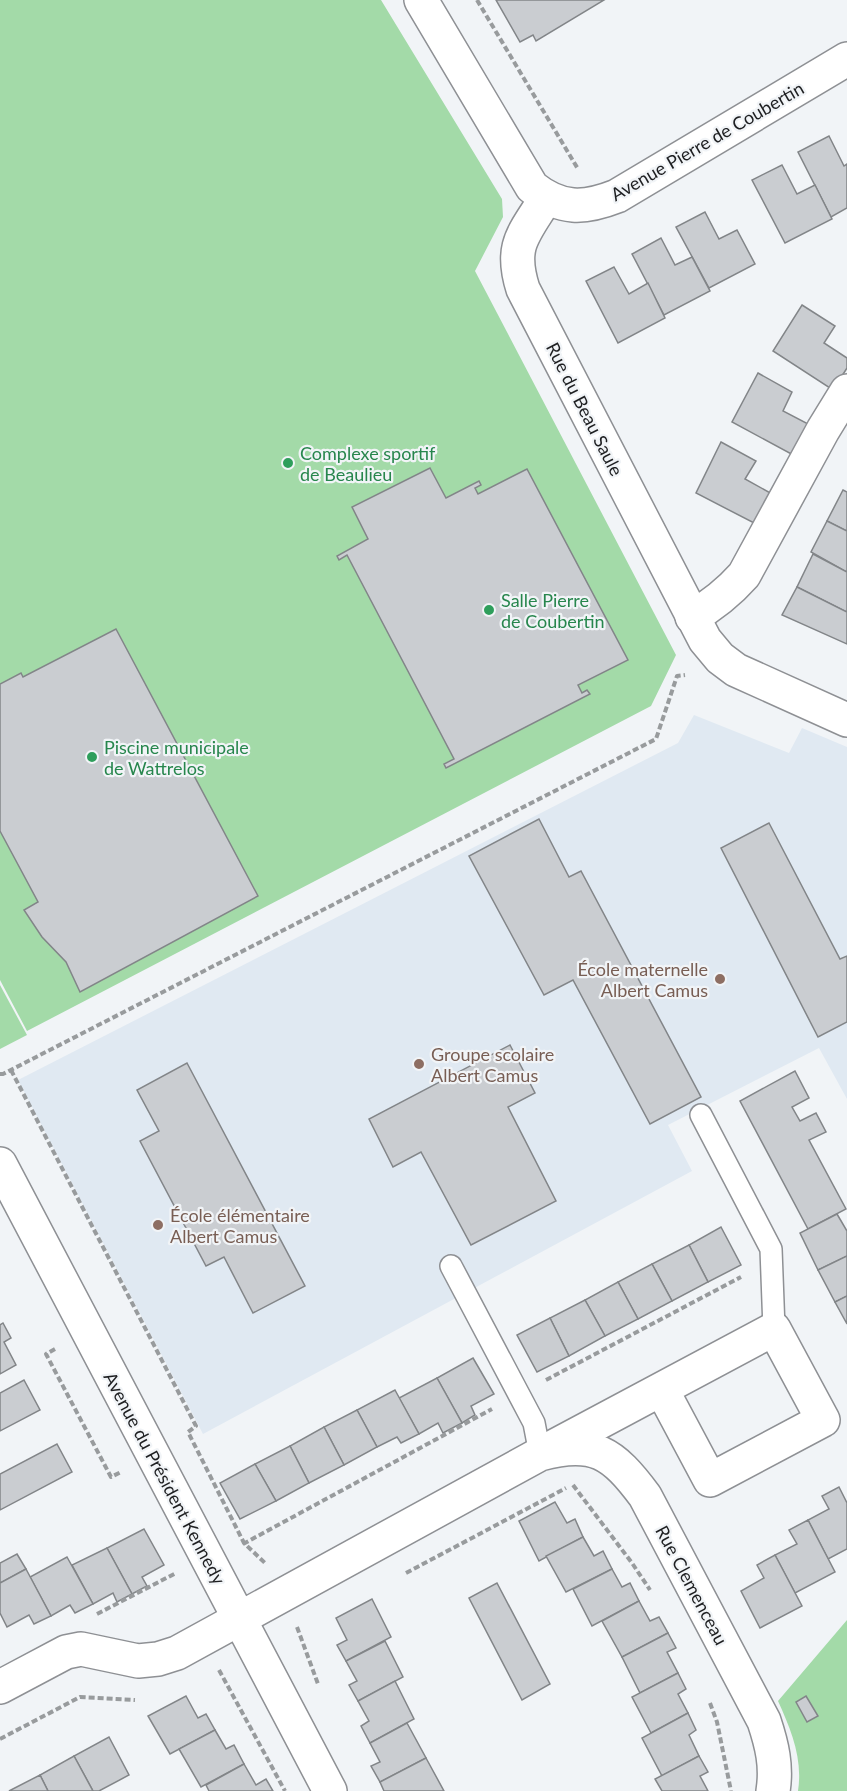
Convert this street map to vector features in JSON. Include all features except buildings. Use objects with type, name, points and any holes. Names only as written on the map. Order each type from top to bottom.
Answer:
[{"type":"street","points":[[421,0],[532,187],[546,198]]},
{"type":"street","name":"Avenue Pierre de Coubertin","points":[[546,198],[581,206],[617,196],[847,59]]},
{"type":"street","name":"Rue du Beau Saule","points":[[546,198],[522,237],[516,254],[517,269],[523,289],[705,640],[720,658],[736,670],[847,720]]},
{"type":"street","points":[[692,617],[714,604],[744,575],[823,430],[847,391]]},
{"type":"street","name":"Avenue du Président Kennedy","points":[[0,1164],[330,1791]]},
{"type":"street","points":[[662,1390],[710,1480],[823,1420],[774,1329]]},
{"type":"street","name":"Rue Clemenceau","points":[[0,1687],[66,1652],[81,1649],[138,1661],[158,1659],[177,1653],[774,1329]]},
{"type":"street","name":"Rue Clemenceau","points":[[540,1454],[561,1448],[599,1451],[613,1459],[645,1496],[764,1721],[772,1744],[775,1764],[773,1791]]},
{"type":"lane","points":[[701,1115],[771,1249],[774,1329]]},
{"type":"lane","points":[[451,1266],[534,1423],[540,1454]]},
{"type":"path","points":[[477,0],[598,203]]},
{"type":"path","points":[[0,1074],[656,739],[677,675],[736,670]]},
{"type":"path","points":[[11,1070],[196,1426],[188,1432],[244,1543],[272,1571],[293,1608],[297,1627],[319,1687]]},
{"type":"path","points":[[95,1616],[176,1573],[210,1563],[519,1394],[771,1260]]},
{"type":"path","points":[[62,1346],[46,1354],[111,1477],[121,1472]]},
{"type":"path","points":[[405,1573],[572,1485],[633,1563],[650,1590]]},
{"type":"path","points":[[171,1563],[176,1573]]},
{"type":"path","points":[[219,1670],[307,1623]]},
{"type":"path","points":[[216,1663],[285,1791]]},
{"type":"path","points":[[0,1739],[80,1697],[140,1701]]},
{"type":"path","points":[[710,1702],[717,1722],[731,1791]]},
{"type":"shaded area","name":"Groupe scolaire Albert Camus","points":[[694,715],[789,753],[802,728],[847,747],[847,1099],[819,1048],[668,1125],[692,1171],[203,1434],[18,1080],[678,743]]},
{"type":"green space","name":"Complexe sportif de Beaulieu","points":[[0,0],[381,0],[502,199],[503,217],[475,271],[676,655],[651,706],[27,1031],[0,980]]},
{"type":"green space","points":[[0,985],[27,1035],[0,1049]]},
{"type":"green space","points":[[847,1620],[847,1791],[798,1791],[797,1756],[778,1701]]},
{"type":"place","name":"Complexe sportif de Beaulieu","points":[[288,463]]},
{"type":"place","name":"Salle Pierre de Coubertin","points":[[489,610]]},
{"type":"place","name":"Piscine municipale de Wattrelos","points":[[92,757]]},
{"type":"place","name":"École maternelle Albert Camus","points":[[720,979]]},
{"type":"place","name":"Groupe scolaire Albert Camus","points":[[419,1064]]},
{"type":"place","name":"École élémentaire Albert Camus","points":[[158,1225]]}]
